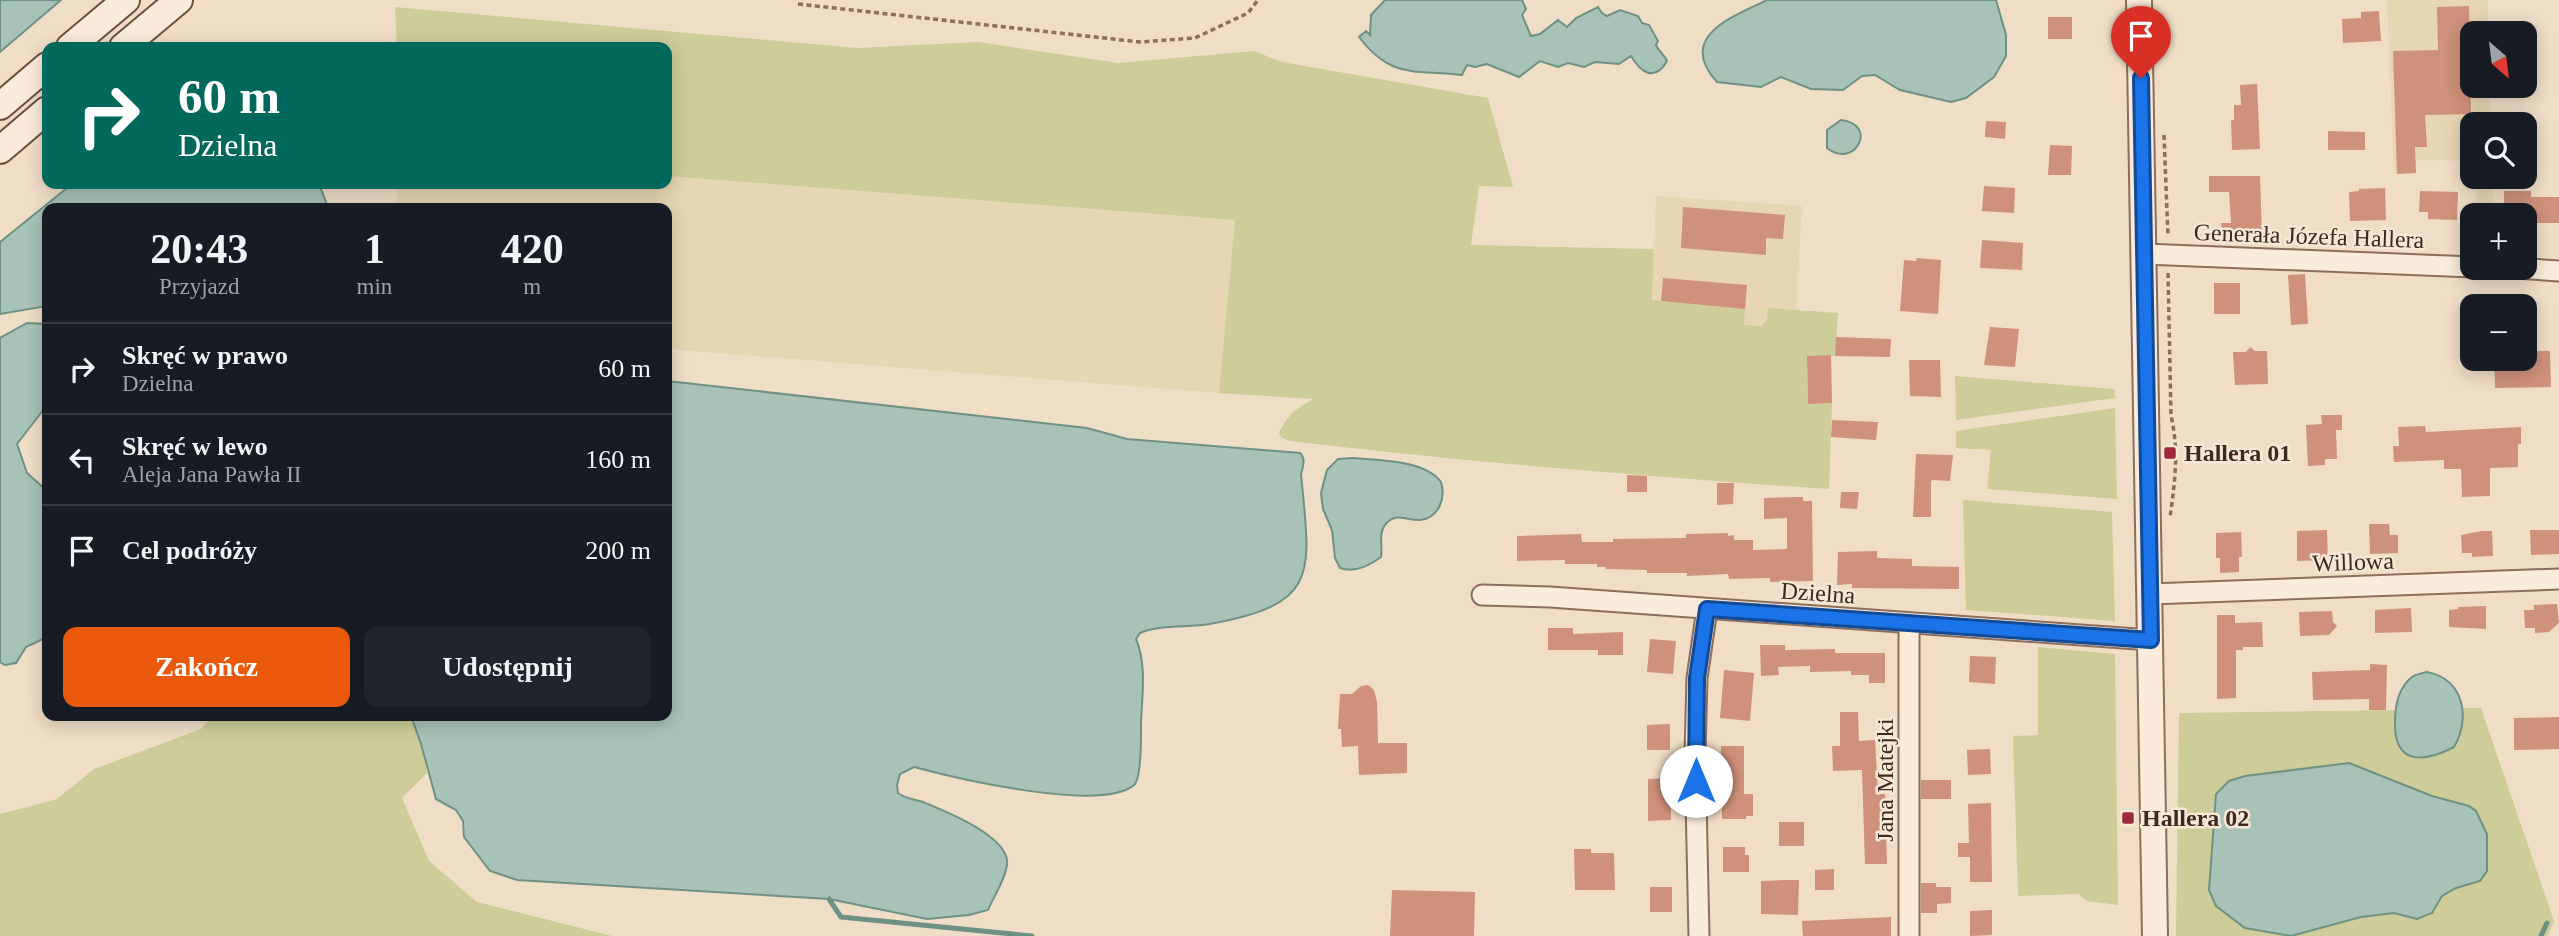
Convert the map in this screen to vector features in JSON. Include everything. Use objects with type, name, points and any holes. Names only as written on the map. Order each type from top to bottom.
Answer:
[{"type":"main road","points":[[76,42],[126,0]]},
{"type":"main road","points":[[129,42],[180,0]]},
{"type":"main road","points":[[0,106],[42,70]]},
{"type":"main road","points":[[0,150],[42,114]]},
{"type":"street","points":[[2140,0],[2155,936]]},
{"type":"street","name":"Generała Józefa Hallera","points":[[2144,254],[2460,266]]},
{"type":"street","points":[[2537,270],[2559,271]]},
{"type":"street","name":"Willowa","points":[[2150,594],[2559,579]]},
{"type":"street","name":"Dzielna","points":[[1482,595],[1550,597],[2151,640]]},
{"type":"street","points":[[1699,936],[1696,690],[1707,609]]},
{"type":"street","name":"Jana Matejki","points":[[1909,624],[1909,936]]},
{"type":"path","points":[[798,4],[1140,42],[1195,38],[1248,13],[1258,0]]},
{"type":"path","points":[[2168,264],[2171,416],[2175,430],[2175,480],[2171,513]]},
{"type":"shaded area","points":[[0,0],[61,0],[0,52]]},
{"type":"shaded area","points":[[1385,0],[1522,0],[1526,9],[1522,15],[1531,36],[1540,34],[1558,20],[1567,27],[1576,18],[1598,7],[1607,16],[1620,10],[1638,16],[1642,23],[1649,25],[1658,41],[1656,45],[1667,61],[1653,73],[1644,71],[1631,56],[1619,64],[1595,62],[1584,67],[1568,63],[1558,67],[1540,61],[1519,77],[1487,64],[1475,67],[1467,65],[1462,75],[1405,70],[1382,60],[1359,37],[1366,31],[1370,35],[1371,15]]},
{"type":"shaded area","points":[[1767,0],[1996,0],[2006,35],[2006,56],[1994,77],[1966,98],[1951,102],[1900,90],[1875,75],[1862,76],[1843,90],[1811,89],[1781,77],[1761,87],[1717,82],[1706,66],[1703,53],[1706,41],[1713,30]]},
{"type":"shaded area","points":[[2387,0],[2488,0],[2488,21],[2460,21],[2460,98],[2490,98],[2491,112],[2460,112],[2460,161],[2416,160],[2416,173],[2394,174]]},
{"type":"shaded area","points":[[395,7],[858,48],[978,42],[1118,63],[1254,51],[1282,62],[1488,98],[1513,187],[1479,186],[1471,245],[1654,249],[1652,300],[1745,309],[1744,325],[1762,326],[1767,319],[1768,308],[1838,313],[1835,356],[1807,356],[1808,404],[1832,403],[1829,489],[1424,456],[1289,441],[1279,433],[1282,427],[1293,413],[1314,399],[1219,393],[1235,220],[672,176],[672,42],[397,42]]},
{"type":"shaded area","points":[[1841,120],[1852,123],[1859,129],[1861,136],[1854,150],[1846,153],[1837,153],[1827,148],[1827,130]]},
{"type":"shaded area","points":[[672,176],[1235,220],[1219,393],[672,349],[672,203],[397,203],[398,189],[672,189]]},
{"type":"shaded area","points":[[66,189],[321,189],[326,202],[326,203],[48,203]]},
{"type":"shaded area","points":[[2476,189],[2492,189],[2493,203],[2477,203]]},
{"type":"shaded area","points":[[1656,196],[1802,206],[1796,310],[1768,308],[1767,319],[1762,326],[1744,325],[1745,309],[1652,300]]},
{"type":"shaded area","points":[[42,208],[42,307],[0,314],[0,242]]},
{"type":"shaded area","points":[[27,323],[42,324],[42,412],[17,444],[27,473],[42,486],[42,639],[26,647],[16,663],[5,665],[0,662],[0,338]]},
{"type":"shaded area","points":[[1955,376],[2114,389],[2115,398],[1956,420]]},
{"type":"shaded area","points":[[672,382],[1087,428],[1127,439],[1302,455],[1306,559],[1301,578],[1290,594],[1273,606],[1246,616],[1210,624],[1157,628],[1140,633],[1136,639],[1142,659],[1143,691],[1141,746],[1137,781],[1134,785],[1117,793],[1061,795],[993,785],[914,767],[900,774],[898,793],[975,826],[999,845],[1005,855],[1006,871],[988,910],[969,915],[927,919],[829,899],[517,880],[490,871],[464,837],[463,821],[456,810],[436,799],[413,721],[672,721]]},
{"type":"shaded area","points":[[2115,408],[2117,499],[1987,489],[1991,450],[1956,448],[1956,431]]},
{"type":"shaded area","points":[[1338,459],[1400,462],[1424,469],[1441,482],[1442,501],[1436,511],[1427,518],[1393,518],[1389,521],[1382,532],[1381,557],[1366,566],[1351,570],[1340,568],[1335,558],[1332,530],[1323,509],[1321,493],[1327,470]]},
{"type":"shaded area","points":[[1963,500],[2112,512],[2115,621],[1966,610]]},
{"type":"shaded area","points":[[2038,647],[2115,654],[2118,905],[2087,901],[2078,894],[2018,896],[2013,736],[2038,735]]},
{"type":"shaded area","points":[[2427,672],[2439,676],[2456,691],[2463,712],[2462,724],[2454,747],[2432,756],[2412,757],[2399,746],[2396,736],[2397,704],[2407,681]]},
{"type":"shaded area","points":[[2462,708],[2481,708],[2554,921],[2548,936],[2291,936],[2176,936],[2179,713],[2395,710],[2395,734],[2400,747],[2410,756],[2419,759],[2462,729]],"holes":[[[2349,763],[2432,796],[2469,806],[2476,811],[2479,820],[2472,884],[2456,888],[2442,896],[2436,908],[2426,917],[2417,919],[2394,913],[2361,917],[2291,936],[2245,928],[2209,890],[2216,794],[2229,781]]]},
{"type":"shaded area","points":[[208,721],[413,721],[427,773],[402,798],[429,861],[477,902],[612,936],[0,936],[0,814],[57,799],[94,769],[201,729]]},
{"type":"shaded area","points":[[2349,763],[2432,796],[2469,806],[2476,811],[2487,834],[2487,871],[2480,881],[2456,888],[2442,896],[2432,913],[2417,919],[2394,913],[2361,917],[2291,936],[2245,928],[2216,906],[2209,890],[2216,794],[2229,781],[2245,776]]},
{"type":"building","points":[[2469,6],[2469,21],[2460,21],[2460,98],[2471,98],[2471,112],[2425,115],[2427,147],[2415,147],[2416,173],[2397,174],[2393,51],[2438,50],[2437,7]]},
{"type":"building","points":[[2379,11],[2381,41],[2343,43],[2342,19],[2361,18],[2361,12]]},
{"type":"building","points":[[2048,17],[2072,17],[2072,39],[2048,39]]},
{"type":"building","points":[[2257,84],[2260,149],[2232,150],[2231,120],[2234,120],[2234,105],[2241,105],[2240,85]]},
{"type":"building","points":[[1986,121],[2006,122],[2005,139],[1985,137]]},
{"type":"building","points":[[2328,131],[2365,132],[2365,150],[2328,150]]},
{"type":"building","points":[[2050,145],[2072,146],[2071,175],[2048,175]]},
{"type":"building","points":[[2209,176],[2260,176],[2262,236],[2222,237],[2221,223],[2231,223],[2229,192],[2209,192]]},
{"type":"building","points":[[1984,186],[2015,188],[2014,213],[1982,211]]},
{"type":"building","points":[[2385,188],[2386,220],[2350,221],[2349,192]]},
{"type":"building","points":[[2420,191],[2458,192],[2457,220],[2428,219],[2428,212],[2419,212]]},
{"type":"building","points":[[2504,191],[2531,191],[2531,197],[2559,197],[2559,223],[2537,223],[2537,203],[2504,203]]},
{"type":"building","points":[[1683,207],[1785,215],[1783,239],[1766,238],[1766,255],[1681,248]]},
{"type":"building","points":[[1982,240],[2023,243],[2022,270],[1980,268]]},
{"type":"building","points":[[1917,258],[1941,260],[1938,314],[1900,311],[1904,260],[1916,261]]},
{"type":"building","points":[[2305,274],[2308,324],[2291,325],[2288,275]]},
{"type":"building","points":[[1663,278],[1747,285],[1745,309],[1661,301]]},
{"type":"building","points":[[2214,283],[2240,283],[2240,314],[2214,314]]},
{"type":"building","points":[[1990,327],[2019,329],[2015,367],[1984,365]]},
{"type":"building","points":[[1836,337],[1891,339],[1890,357],[1835,356]]},
{"type":"building","points":[[2250,347],[2255,351],[2267,351],[2268,384],[2235,385],[2233,352],[2246,352]]},
{"type":"building","points":[[2537,351],[2550,351],[2551,387],[2495,388],[2494,371],[2537,371]]},
{"type":"building","points":[[1831,355],[1832,403],[1808,404],[1807,356]]},
{"type":"building","points":[[1909,360],[1940,360],[1941,397],[1910,396]]},
{"type":"building","points":[[2321,415],[2342,415],[2342,430],[2336,430],[2337,459],[2325,459],[2325,465],[2308,466],[2306,425],[2322,424]]},
{"type":"building","points":[[1832,420],[1878,422],[1876,440],[1831,437]]},
{"type":"building","points":[[2425,426],[2426,432],[2521,427],[2518,467],[2490,468],[2490,496],[2462,497],[2461,469],[2444,469],[2444,460],[2394,462],[2393,446],[2399,446],[2398,427]]},
{"type":"building","points":[[1916,454],[1953,455],[1950,481],[1931,482],[1931,517],[1913,517]]},
{"type":"building","points":[[1627,475],[1647,476],[1647,492],[1627,492]]},
{"type":"building","points":[[1717,483],[1734,483],[1733,504],[1717,505]]},
{"type":"building","points":[[1841,492],[1859,492],[1857,509],[1840,508]]},
{"type":"building","points":[[1803,497],[1803,501],[1812,501],[1813,581],[1770,582],[1770,578],[1729,579],[1728,574],[1687,576],[1687,573],[1647,573],[1647,570],[1606,569],[1597,567],[1597,564],[1565,564],[1565,560],[1517,561],[1517,536],[1581,534],[1582,542],[1613,542],[1613,539],[1686,538],[1686,534],[1728,533],[1728,536],[1734,535],[1734,540],[1753,540],[1753,550],[1787,549],[1787,518],[1764,519],[1764,498]]},
{"type":"building","points":[[2369,524],[2389,524],[2390,535],[2398,535],[2398,553],[2370,554]]},
{"type":"building","points":[[2327,530],[2328,560],[2297,561],[2297,531]]},
{"type":"building","points":[[2530,530],[2559,530],[2559,554],[2531,555]]},
{"type":"building","points":[[2492,531],[2493,556],[2472,557],[2472,553],[2462,553],[2461,535]]},
{"type":"building","points":[[2241,532],[2242,557],[2239,557],[2239,572],[2220,573],[2220,558],[2216,558],[2216,533]]},
{"type":"building","points":[[1877,551],[1877,558],[1912,559],[1912,566],[1959,567],[1959,589],[1852,588],[1852,584],[1837,585],[1838,552]]},
{"type":"building","points":[[2557,604],[2559,623],[2549,632],[2535,633],[2535,628],[2525,628],[2524,610],[2534,610],[2534,605]]},
{"type":"building","points":[[2486,606],[2486,629],[2449,627],[2449,610]]},
{"type":"building","points":[[2411,608],[2412,632],[2375,633],[2375,610]]},
{"type":"building","points":[[2332,611],[2333,622],[2337,626],[2329,635],[2300,636],[2299,612]]},
{"type":"building","points":[[2217,615],[2235,615],[2235,623],[2262,622],[2263,647],[2243,647],[2243,650],[2236,650],[2236,698],[2217,699]]},
{"type":"building","points":[[1548,628],[1573,628],[1573,634],[1623,632],[1623,655],[1598,655],[1598,650],[1548,650]]},
{"type":"building","points":[[1650,639],[1676,641],[1673,674],[1647,672]]},
{"type":"building","points":[[1760,645],[1785,645],[1785,650],[1835,649],[1835,653],[1885,653],[1885,683],[1869,683],[1869,675],[1851,675],[1851,671],[1810,672],[1810,666],[1778,667],[1779,675],[1761,676]]},
{"type":"building","points":[[1970,656],[1996,657],[1995,684],[1969,682]]},
{"type":"building","points":[[2370,664],[2387,665],[2386,710],[2369,710],[2369,699],[2313,700],[2312,672],[2370,670]]},
{"type":"building","points":[[1724,670],[1754,673],[1750,721],[1720,718]]},
{"type":"building","points":[[1368,685],[1374,690],[1377,702],[1378,743],[1407,743],[1407,773],[1359,775],[1358,746],[1342,747],[1341,729],[1338,729],[1340,694],[1352,694],[1361,686]]},
{"type":"building","points":[[1840,712],[1858,712],[1859,741],[1875,740],[1878,794],[1885,794],[1887,864],[1865,864],[1862,770],[1833,771],[1832,746],[1840,746]]},
{"type":"building","points":[[2559,717],[2559,749],[2514,750],[2514,718]]},
{"type":"building","points":[[1670,724],[1670,750],[1647,750],[1647,725]]},
{"type":"building","points":[[1721,746],[1744,746],[1744,794],[1753,794],[1753,816],[1746,816],[1746,819],[1722,819]]},
{"type":"building","points":[[1990,749],[1991,774],[1968,775],[1967,750]]},
{"type":"building","points":[[1670,778],[1671,820],[1648,821],[1648,779]]},
{"type":"building","points":[[1921,780],[1951,780],[1951,799],[1921,799]]},
{"type":"building","points":[[1991,803],[1992,882],[1970,882],[1970,857],[1958,857],[1958,843],[1969,843],[1968,804]]},
{"type":"building","points":[[1779,822],[1804,822],[1804,846],[1779,846]]},
{"type":"building","points":[[1723,847],[1745,847],[1745,855],[1749,855],[1749,872],[1723,872]]},
{"type":"building","points":[[1574,849],[1591,849],[1591,853],[1614,853],[1615,890],[1575,890]]},
{"type":"building","points":[[1834,869],[1834,890],[1815,890],[1815,870]]},
{"type":"building","points":[[1799,880],[1798,915],[1761,914],[1761,881]]},
{"type":"building","points":[[1921,883],[1951,887],[1951,903],[1937,904],[1937,913],[1921,913]]},
{"type":"building","points":[[1650,887],[1672,887],[1672,912],[1650,912]]},
{"type":"building","points":[[1392,890],[1475,892],[1474,936],[1390,936]]},
{"type":"building","points":[[1992,910],[1992,935],[1970,936],[1970,911]]},
{"type":"building","points":[[1891,917],[1891,936],[1803,936],[1802,921]]},
{"type":"waterway","points":[[829,899],[841,917],[1032,936]]},
{"type":"waterway","points":[[2541,936],[2547,923]]},
{"type":"place","name":"Hallera 01","points":[[2170,453]]},
{"type":"place","name":"Hallera 02","points":[[2128,818]]},
{"type":"route","points":[[1696,781],[1697,678],[1707,609],[2077,637],[2151,640],[2141,78]]}]
